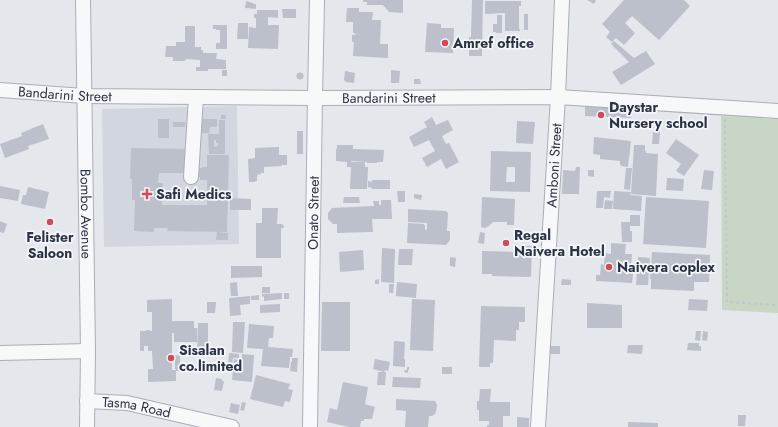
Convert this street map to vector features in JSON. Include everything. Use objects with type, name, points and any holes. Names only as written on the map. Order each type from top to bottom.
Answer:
[{"type":"street","name":"Bombo Avenue","points":[[83,0],[88,351],[87,427]]},
{"type":"street","name":"Onato Street","points":[[310,427],[317,0]]},
{"type":"street","name":"Amboni Street","points":[[538,427],[558,98],[562,0]]},
{"type":"street","name":"Bandarini Street","points":[[0,90],[84,96],[558,98],[778,111]]},
{"type":"street","points":[[191,177],[196,97]]},
{"type":"street","points":[[0,353],[88,351]]},
{"type":"street","name":"Tasma Road","points":[[87,401],[127,403],[232,427]]},
{"type":"path","points":[[725,108],[726,302],[778,305]]},
{"type":"shaded area","points":[[237,106],[239,244],[104,247],[102,109]]},
{"type":"green space","points":[[721,116],[778,119],[778,313],[722,310]]},
{"type":"building","points":[[363,0],[403,0],[403,13],[389,12],[383,5],[367,5],[367,2],[363,2]]},
{"type":"building","points":[[472,0],[483,0],[482,56],[469,56]]},
{"type":"building","points":[[587,0],[596,0],[594,4]]},
{"type":"building","points":[[624,0],[684,0],[690,6],[659,40],[632,16],[625,23],[635,33],[624,45],[616,38],[612,42],[606,37],[610,32],[602,24]]},
{"type":"building","points":[[246,1],[256,4],[256,9],[245,8]]},
{"type":"building","points":[[485,1],[521,1],[521,6],[519,6],[520,31],[505,31],[505,13],[485,14]]},
{"type":"building","points":[[347,8],[359,8],[359,12],[373,12],[372,20],[381,20],[380,44],[388,44],[388,58],[353,56],[354,42],[352,42],[352,35],[356,34],[353,33],[353,22],[346,22]]},
{"type":"building","points":[[282,9],[296,9],[296,18],[283,18]]},
{"type":"building","points":[[257,10],[278,10],[278,18],[268,17],[268,25],[279,25],[278,49],[248,48],[249,27],[256,28],[256,18],[254,18],[254,14],[257,14]]},
{"type":"building","points":[[524,14],[528,14],[528,30],[524,30]]},
{"type":"building","points":[[497,15],[502,15],[502,33],[493,32],[493,24],[497,24]]},
{"type":"building","points":[[238,23],[248,23],[248,39],[237,39]]},
{"type":"building","points":[[427,23],[441,24],[441,28],[454,28],[453,53],[425,52]]},
{"type":"building","points":[[213,25],[227,25],[227,49],[220,49],[220,30],[213,29]]},
{"type":"building","points":[[185,26],[195,26],[195,47],[201,47],[203,53],[217,53],[216,59],[226,60],[226,69],[196,71],[196,67],[200,67],[200,60],[186,59],[185,61],[173,61],[173,57],[165,57],[166,46],[176,46],[176,42],[185,42]]},
{"type":"building","points":[[614,41],[634,58],[646,51],[655,64],[621,85],[612,72],[629,62],[611,44]]},
{"type":"building","points":[[216,43],[220,43],[220,49],[216,49]]},
{"type":"building","points":[[222,70],[227,70],[227,76],[222,76]]},
{"type":"building","points":[[391,70],[400,71],[399,83],[391,83]]},
{"type":"building","points":[[345,71],[355,73],[354,83],[346,82],[344,80]]},
{"type":"building","points":[[300,73],[303,76],[300,79],[297,76]]},
{"type":"building","points":[[414,79],[420,79],[421,84],[414,84]]},
{"type":"building","points":[[585,107],[632,108],[631,118],[585,116]]},
{"type":"building","points":[[221,115],[226,115],[226,119],[221,119]]},
{"type":"building","points":[[432,117],[436,125],[448,120],[453,130],[442,136],[446,144],[449,143],[459,162],[446,169],[441,159],[427,167],[422,158],[435,151],[429,140],[414,147],[409,137],[427,127],[424,122]]},
{"type":"building","points":[[158,119],[169,119],[169,138],[158,138]]},
{"type":"building","points":[[201,119],[217,119],[217,127],[210,127],[209,133],[201,133]]},
{"type":"building","points":[[219,120],[225,120],[225,154],[209,154],[208,134],[219,134]],"holes":[[[214,140],[216,140],[218,146],[214,147]]]},
{"type":"building","points":[[517,121],[535,122],[533,144],[516,143]]},
{"type":"building","points":[[173,122],[186,122],[185,127],[173,127]]},
{"type":"building","points":[[43,124],[49,139],[28,146],[29,149],[5,158],[0,144],[22,136],[21,133]]},
{"type":"building","points":[[297,131],[303,131],[303,154],[297,154]]},
{"type":"building","points":[[653,132],[660,132],[659,144],[652,144]]},
{"type":"building","points":[[594,137],[631,141],[628,167],[621,166],[620,161],[600,159],[600,155],[593,154]]},
{"type":"building","points":[[676,139],[699,155],[684,176],[676,171],[681,164],[666,153]]},
{"type":"building","points":[[337,145],[353,145],[353,149],[384,150],[383,162],[367,163],[367,162],[351,161],[365,162],[365,167],[368,167],[367,189],[350,189],[351,167],[347,167],[347,162],[336,161]]},
{"type":"building","points":[[634,145],[645,145],[646,153],[658,154],[656,196],[631,194]]},
{"type":"building","points":[[279,147],[279,155],[287,155],[287,165],[264,167],[264,173],[257,175],[257,181],[249,182],[248,159],[255,158],[255,148]]},
{"type":"building","name":"Safi Medics","points":[[131,148],[187,149],[187,173],[159,173],[158,183],[163,183],[162,205],[207,205],[207,180],[200,180],[200,177],[197,177],[197,168],[207,167],[207,155],[229,155],[227,232],[167,231],[168,228],[154,228],[154,232],[134,231],[135,200],[132,200],[132,179],[130,179]]},
{"type":"building","points":[[491,151],[531,152],[530,192],[490,191]],"holes":[[[507,167],[515,167],[515,182],[506,182]]]},
{"type":"building","points":[[576,167],[580,167],[579,194],[562,194],[563,170],[575,171]]},
{"type":"building","points":[[626,168],[632,168],[630,190],[624,189]]},
{"type":"building","points":[[588,170],[594,170],[594,177],[588,176]]},
{"type":"building","points":[[704,170],[714,171],[712,190],[701,189]]},
{"type":"building","points":[[667,178],[684,179],[683,191],[666,190]]},
{"type":"building","points":[[372,180],[390,180],[390,189],[372,189],[368,187],[368,181],[372,182]]},
{"type":"building","points":[[0,186],[20,190],[18,201],[0,198]]},
{"type":"building","points":[[28,187],[49,192],[45,209],[21,204],[23,195],[26,195]]},
{"type":"building","points":[[397,191],[405,191],[405,202],[398,202]]},
{"type":"building","points":[[597,191],[611,191],[610,198],[604,197],[603,208],[596,208]]},
{"type":"building","points":[[614,191],[631,192],[630,195],[642,196],[641,211],[613,209]]},
{"type":"building","points":[[414,194],[422,195],[421,200],[414,198]]},
{"type":"building","points":[[344,197],[359,197],[360,203],[343,203]]},
{"type":"building","points":[[482,197],[515,199],[514,225],[507,225],[507,222],[493,222],[485,228],[481,227]]},
{"type":"building","points":[[646,197],[709,201],[706,248],[643,244]]},
{"type":"building","points":[[230,198],[251,199],[251,210],[230,210]]},
{"type":"building","points":[[381,200],[391,200],[392,219],[372,219],[373,232],[337,233],[337,224],[333,224],[328,219],[328,213],[332,208],[374,206],[373,201],[379,201],[379,205],[381,205]]},
{"type":"building","points":[[605,200],[613,201],[612,209],[604,209]]},
{"type":"building","points":[[262,208],[278,208],[277,224],[282,224],[284,226],[281,228],[281,258],[256,258],[256,223],[262,223]]},
{"type":"building","points":[[408,209],[446,211],[448,213],[447,231],[450,231],[450,240],[446,245],[407,243],[408,223],[424,224],[425,230],[427,230],[427,223],[408,222]]},
{"type":"building","points":[[630,215],[640,215],[640,226],[630,226],[630,231],[632,231],[632,242],[622,242],[621,222],[630,222]]},
{"type":"building","points":[[0,221],[7,224],[4,233],[0,232]]},
{"type":"building","points":[[217,232],[228,233],[228,240],[216,240]]},
{"type":"building","points":[[480,232],[485,233],[484,244],[478,243]]},
{"type":"building","points":[[611,243],[626,244],[625,254],[632,254],[631,265],[634,265],[632,283],[596,281],[596,275],[600,275],[601,264],[604,265],[605,253],[611,254]]},
{"type":"building","points":[[521,246],[532,246],[531,277],[492,276],[492,274],[482,274],[482,251],[521,252]]},
{"type":"building","points":[[382,248],[395,249],[394,283],[381,282]]},
{"type":"building","points":[[399,249],[413,249],[412,265],[398,265]]},
{"type":"building","points":[[363,250],[364,270],[340,272],[339,252]]},
{"type":"building","points":[[652,252],[710,255],[709,282],[694,282],[694,291],[651,289],[650,279]]},
{"type":"building","points":[[450,257],[456,258],[455,267],[450,266]]},
{"type":"building","points":[[638,257],[650,258],[648,285],[636,285]]},
{"type":"building","points":[[231,266],[262,266],[262,277],[231,278]]},
{"type":"building","points":[[379,279],[379,284],[375,284],[375,280]]},
{"type":"building","points":[[562,279],[571,280],[571,285],[561,285]]},
{"type":"building","points":[[237,282],[238,296],[231,296],[230,283]]},
{"type":"building","points":[[397,282],[417,284],[416,298],[396,296]]},
{"type":"building","points":[[389,284],[394,284],[393,293],[389,293]]},
{"type":"building","points":[[262,287],[270,287],[270,293],[262,293]]},
{"type":"building","points":[[282,293],[282,299],[264,301],[264,296],[262,297],[262,294]]},
{"type":"building","points":[[284,293],[289,293],[289,299],[284,299]]},
{"type":"building","points":[[259,295],[259,300],[251,300],[251,296]]},
{"type":"building","points":[[250,296],[250,304],[240,305],[241,315],[230,316],[229,298]]},
{"type":"building","points":[[172,299],[172,321],[194,321],[194,328],[197,328],[197,342],[174,342],[174,333],[172,333],[172,370],[176,370],[176,381],[148,382],[148,369],[153,369],[152,351],[148,351],[148,346],[144,346],[144,351],[140,351],[140,331],[152,331],[152,312],[147,312],[147,300]]},
{"type":"building","points":[[412,299],[435,300],[433,351],[410,350]]},
{"type":"building","points":[[689,299],[708,300],[707,311],[688,310]]},
{"type":"building","points":[[207,302],[216,302],[215,313],[207,313]]},
{"type":"building","points":[[322,302],[350,302],[350,351],[321,351]]},
{"type":"building","points":[[587,303],[622,305],[622,328],[587,328]]},
{"type":"building","points":[[280,304],[280,312],[260,313],[260,305]]},
{"type":"building","points":[[481,306],[525,307],[525,322],[519,322],[519,330],[516,330],[516,341],[494,340],[493,363],[490,363],[490,367],[479,367]]},
{"type":"building","points":[[233,322],[245,322],[243,353],[232,352]]},
{"type":"building","points":[[198,323],[208,323],[208,353],[197,353]]},
{"type":"building","points":[[249,324],[274,326],[273,338],[269,338],[268,347],[293,349],[292,357],[290,357],[289,368],[261,366],[263,349],[247,348]]},
{"type":"building","points":[[696,331],[701,331],[700,341],[695,340]]},
{"type":"building","points":[[703,331],[708,332],[707,341],[702,340]]},
{"type":"building","points":[[394,341],[405,342],[405,367],[393,366]]},
{"type":"building","points":[[688,343],[699,343],[699,346],[701,346],[701,351],[687,350]]},
{"type":"building","points":[[628,345],[643,345],[642,354],[627,353]]},
{"type":"building","points":[[550,346],[560,346],[560,354],[549,354]]},
{"type":"building","points":[[229,353],[239,354],[239,358],[233,358],[232,366],[228,366]]},
{"type":"building","points":[[242,354],[254,355],[252,382],[232,380],[234,359],[242,360]]},
{"type":"building","points":[[175,355],[180,356],[180,371],[176,371],[175,369]]},
{"type":"building","points":[[292,358],[298,358],[297,372],[290,371]]},
{"type":"building","points":[[375,359],[390,362],[388,371],[385,370],[384,372],[373,369]]},
{"type":"building","points":[[407,367],[409,367],[408,373],[404,372],[407,370]]},
{"type":"building","points":[[442,367],[452,367],[452,374],[442,374]]},
{"type":"building","points":[[378,372],[386,372],[385,385],[377,385]]},
{"type":"building","points":[[256,375],[290,384],[288,389],[293,390],[290,402],[285,401],[283,407],[250,399]]},
{"type":"building","points":[[393,377],[421,378],[420,388],[392,387]]},
{"type":"building","points":[[216,378],[224,381],[222,391],[214,390]]},
{"type":"building","points":[[343,382],[368,387],[365,404],[375,407],[372,419],[364,419],[364,421],[361,421],[360,427],[349,427],[327,422],[330,408],[337,410]]},
{"type":"building","points":[[480,389],[491,389],[490,402],[510,402],[510,416],[503,416],[503,427],[487,427],[487,425],[489,425],[489,421],[479,421],[477,401],[479,401]]},
{"type":"building","points":[[396,399],[435,401],[437,405],[436,412],[432,416],[429,416],[428,427],[405,427],[406,411],[396,410]]},
{"type":"building","points":[[242,402],[246,403],[244,411],[240,410]]},
{"type":"building","points":[[231,403],[240,405],[238,414],[229,412]]},
{"type":"building","points":[[738,415],[746,415],[745,426],[738,426]]},
{"type":"building","points":[[517,417],[529,418],[529,427],[517,427]]},
{"type":"building","points":[[628,422],[658,423],[658,427],[628,427]]},
{"type":"place","name":"Amref office","points":[[445,43]]},
{"type":"place","name":"Daystar Nursery school","points":[[601,115]]},
{"type":"place","name":"Safi Medics","points":[[147,194]]},
{"type":"place","name":"Felister Saloon","points":[[50,222]]},
{"type":"place","name":"Regal Naivera Hotel","points":[[506,243]]},
{"type":"place","name":"Naivera coplex","points":[[609,267]]},
{"type":"place","name":"Sisalan co.limited","points":[[171,358]]}]
